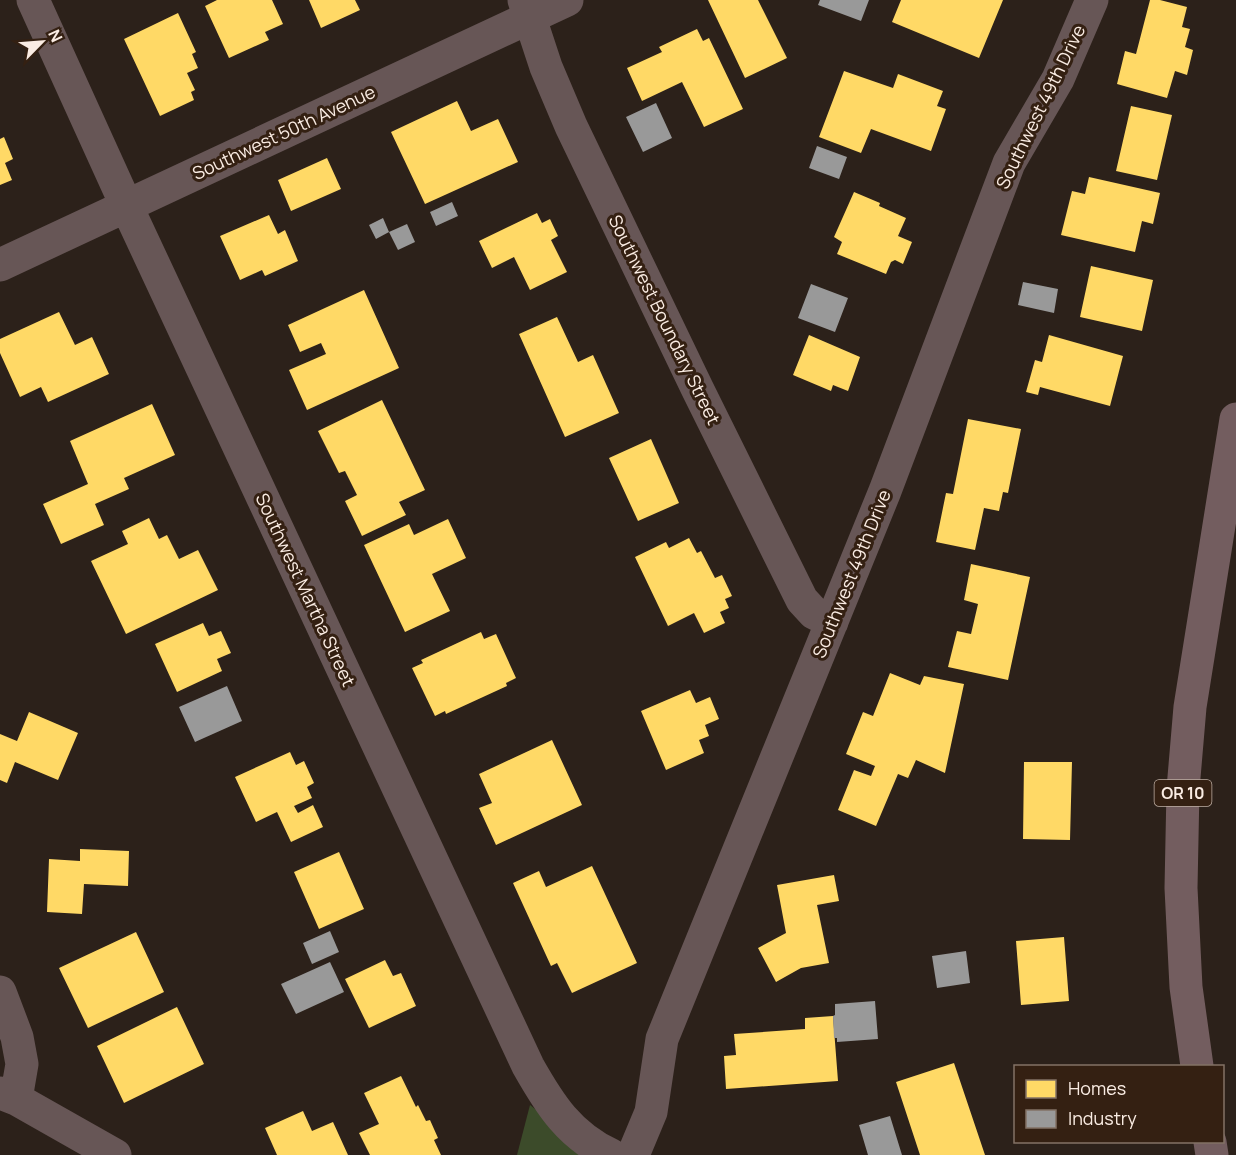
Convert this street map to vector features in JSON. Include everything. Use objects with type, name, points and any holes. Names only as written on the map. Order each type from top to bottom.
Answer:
[{"type":"main road","name":"OR 10","points":[[1197,1065],[1186,987],[1180,888],[1183,789],[1190,707],[1236,419]]},
{"type":"street","name":"Southwest Martha Street","points":[[33,0],[127,207],[528,1066],[556,1111],[575,1133],[596,1148],[611,1155]]},
{"type":"street","name":"Southwest 50th Avenue","points":[[0,265],[127,207],[527,9],[567,0]]},
{"type":"street","name":"Southwest 49th Drive","points":[[633,1155],[651,1112],[662,1039],[885,491],[1009,163],[1058,79],[1092,0]]},
{"type":"street","name":"Southwest Boundary Street","points":[[527,9],[546,67],[571,126],[785,567],[802,600],[814,613],[832,622]]},
{"type":"street","points":[[0,993],[17,1037],[22,1064],[8,1096],[115,1155]]},
{"type":"green space","points":[[530,1105],[570,1136],[588,1155],[517,1155]]},
{"type":"building: Homes","points":[[217,0],[272,0],[283,24],[265,32],[269,40],[229,58],[205,6]]},
{"type":"building: Homes","points":[[309,0],[355,0],[360,10],[321,28]]},
{"type":"building: Homes","points":[[708,0],[758,0],[787,58],[745,78]]},
{"type":"building: Homes","points":[[901,0],[1003,0],[979,58],[892,22]]},
{"type":"building: Homes","points":[[1150,0],[1160,0],[1187,7],[1182,27],[1190,29],[1185,47],[1193,50],[1187,75],[1175,71],[1167,98],[1117,84],[1125,51],[1136,54]]},
{"type":"building: Homes","points":[[178,13],[196,52],[192,54],[198,68],[187,73],[195,90],[191,92],[194,100],[160,116],[124,39]]},
{"type":"building: Homes","points":[[697,29],[703,41],[709,38],[743,109],[704,127],[682,82],[642,101],[627,68],[662,52],[659,47]]},
{"type":"building: Homes","points":[[844,71],[893,88],[898,74],[943,91],[937,106],[946,109],[931,151],[871,129],[861,153],[819,137]]},
{"type":"building: Homes","points":[[457,101],[471,131],[498,119],[518,162],[425,204],[391,132]]},
{"type":"building: Homes","points":[[1131,106],[1172,115],[1157,180],[1116,171]]},
{"type":"building: Homes","points":[[4,137],[13,159],[5,163],[12,180],[0,185],[0,139]]},
{"type":"building: Homes","points":[[327,158],[341,189],[291,211],[278,180]]},
{"type":"building: Homes","points":[[1089,177],[1160,193],[1153,224],[1142,221],[1135,252],[1061,235],[1072,191],[1085,194]]},
{"type":"building: Homes","points":[[854,192],[906,218],[898,236],[912,242],[903,264],[895,260],[891,262],[886,274],[837,254],[842,242],[834,237]]},
{"type":"building: Homes","points":[[537,213],[542,223],[550,219],[558,236],[551,240],[567,272],[530,290],[514,257],[492,268],[479,241]]},
{"type":"building: Homes","points":[[269,215],[278,234],[285,230],[298,261],[265,276],[262,270],[240,280],[220,236]]},
{"type":"building: Homes","points":[[1091,266],[1153,280],[1142,331],[1080,317]]},
{"type":"building: Homes","points":[[364,290],[399,368],[307,410],[289,370],[326,354],[321,343],[300,352],[288,325]]},
{"type":"building: Homes","points":[[59,312],[75,345],[92,337],[109,374],[48,402],[41,387],[20,397],[0,353],[0,339]]},
{"type":"building: Homes","points":[[557,317],[578,362],[593,355],[619,413],[565,437],[519,334]]},
{"type":"building: Homes","points":[[809,335],[860,357],[848,391],[833,385],[831,391],[793,375]]},
{"type":"building: Homes","points":[[1049,335],[1123,356],[1110,406],[1040,387],[1038,395],[1026,392],[1035,360],[1042,362]]},
{"type":"building: Homes","points":[[382,400],[425,490],[399,502],[406,515],[362,536],[345,501],[357,495],[345,471],[339,473],[318,431]]},
{"type":"building: Homes","points":[[152,404],[175,455],[124,478],[129,489],[95,504],[104,525],[61,544],[43,504],[88,484],[70,441]]},
{"type":"building: Homes","points":[[968,419],[1021,429],[1008,493],[1003,492],[999,511],[984,508],[975,550],[936,542],[946,493],[953,494]]},
{"type":"building: Homes","points":[[651,439],[679,503],[638,521],[609,458]]},
{"type":"building: Homes","points":[[149,518],[159,539],[167,535],[179,559],[198,550],[218,590],[126,634],[91,561],[128,544],[122,531]]},
{"type":"building: Homes","points":[[448,519],[466,558],[432,574],[450,611],[405,632],[364,545],[409,524],[414,535]]},
{"type":"building: Homes","points":[[689,538],[697,553],[701,551],[715,578],[722,575],[732,596],[725,599],[729,608],[720,612],[725,623],[704,633],[694,613],[668,626],[635,557],[666,542],[669,548]]},
{"type":"building: Homes","points":[[971,564],[1030,577],[1008,680],[948,667],[957,631],[971,634],[978,604],[964,600]]},
{"type":"building: Homes","points":[[203,623],[209,636],[221,631],[231,653],[217,659],[222,671],[177,692],[155,644]]},
{"type":"building: Homes","points":[[481,632],[484,639],[496,634],[516,678],[506,683],[507,686],[446,714],[445,711],[435,716],[412,668],[423,663],[421,660]]},
{"type":"building: Homes","points":[[890,673],[920,685],[924,676],[964,684],[945,773],[916,760],[908,778],[898,774],[876,826],[838,810],[854,770],[871,776],[875,766],[846,754],[863,712],[873,716]]},
{"type":"building: Homes","points":[[690,690],[696,703],[710,697],[719,719],[705,725],[709,736],[699,740],[704,753],[666,770],[641,711]]},
{"type":"building: Homes","points":[[29,712],[78,733],[58,780],[15,762],[7,783],[0,780],[0,734],[17,741]]},
{"type":"building: Homes","points":[[552,740],[582,805],[496,845],[479,808],[492,803],[479,774]]},
{"type":"building: Homes","points":[[290,752],[296,765],[304,761],[314,783],[307,787],[312,798],[294,806],[298,813],[313,805],[323,827],[291,842],[277,812],[256,822],[235,777]]},
{"type":"building: Homes","points":[[1024,762],[1072,762],[1070,840],[1023,839]]},
{"type":"building: Homes","points":[[80,849],[129,851],[128,886],[84,884],[82,914],[47,912],[49,859],[80,861]]},
{"type":"building: Homes","points":[[339,852],[364,909],[319,929],[294,872]]},
{"type":"building: Homes","points":[[592,866],[637,963],[572,993],[557,963],[551,966],[513,883],[539,871],[546,887]]},
{"type":"building: Homes","points":[[834,875],[839,901],[817,905],[829,963],[801,968],[776,982],[758,948],[786,933],[777,885]]},
{"type":"building: Homes","points":[[136,932],[164,992],[88,1028],[59,968]]},
{"type":"building: Homes","points":[[1064,937],[1069,1001],[1021,1005],[1016,941]]},
{"type":"building: Homes","points":[[385,960],[393,976],[401,973],[416,1006],[369,1028],[345,979]]},
{"type":"building: Homes","points":[[177,1007],[204,1064],[124,1103],[97,1046]]},
{"type":"building: Homes","points":[[833,1016],[838,1081],[726,1089],[724,1056],[736,1055],[734,1034],[805,1029],[805,1018]]},
{"type":"building: Homes","points":[[954,1063],[985,1155],[920,1155],[896,1082]]},
{"type":"building: Homes","points":[[401,1076],[416,1107],[418,1105],[426,1121],[430,1120],[438,1138],[434,1140],[441,1155],[370,1155],[359,1133],[379,1124],[364,1093]]},
{"type":"building: Homes","points":[[303,1111],[312,1131],[333,1122],[348,1155],[277,1155],[265,1128]]},
{"type":"building: Industry","points":[[820,0],[869,0],[861,21],[818,5]]},
{"type":"building: Industry","points":[[656,103],[672,138],[643,152],[626,117]]},
{"type":"building: Industry","points":[[817,146],[847,157],[839,179],[809,168]]},
{"type":"building: Industry","points":[[452,202],[458,216],[436,226],[430,212]]},
{"type":"building: Industry","points":[[383,218],[389,232],[376,239],[369,225]]},
{"type":"building: Industry","points":[[407,224],[415,242],[398,250],[389,232]]},
{"type":"building: Industry","points":[[1023,282],[1058,289],[1054,313],[1018,305]]},
{"type":"building: Industry","points":[[811,284],[848,298],[835,332],[798,318]]},
{"type":"building: Industry","points":[[227,686],[242,721],[195,742],[179,707]]},
{"type":"building: Industry","points":[[330,931],[339,952],[312,964],[303,943]]},
{"type":"building: Industry","points":[[966,951],[970,983],[937,988],[932,956]]},
{"type":"building: Industry","points":[[330,962],[344,992],[296,1014],[281,984]]},
{"type":"building: Industry","points":[[875,1001],[878,1039],[837,1042],[837,1038],[834,1038],[835,1004]]},
{"type":"building: Industry","points":[[890,1116],[902,1155],[868,1155],[859,1125]]}]
